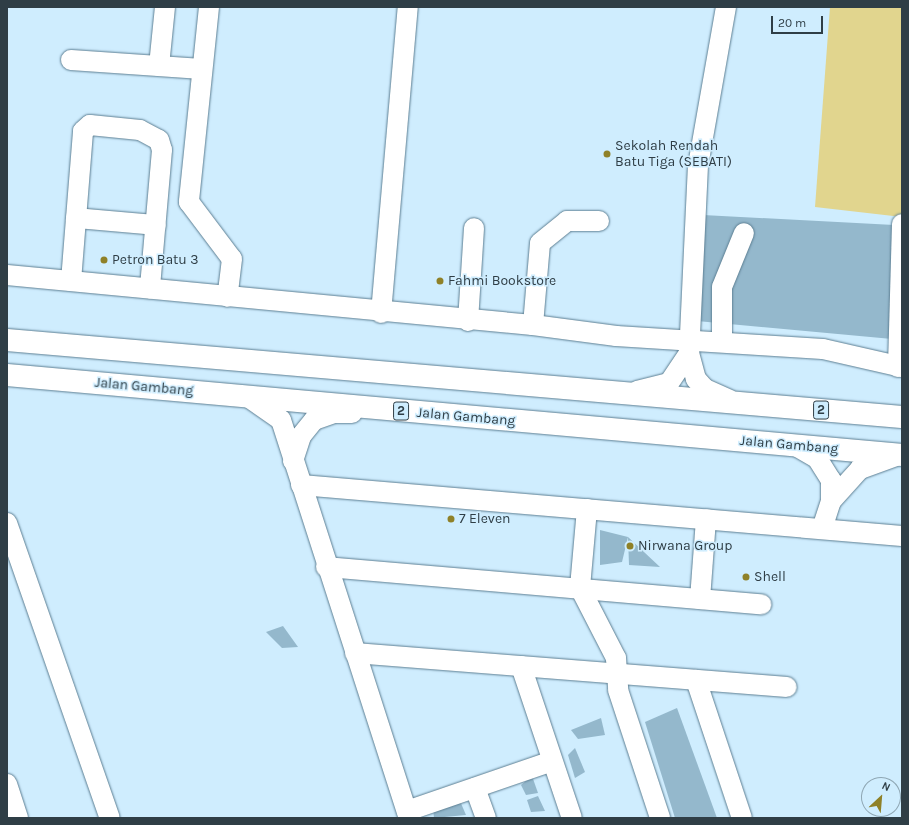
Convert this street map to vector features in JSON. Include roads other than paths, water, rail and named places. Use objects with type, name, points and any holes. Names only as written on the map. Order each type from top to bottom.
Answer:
[{"type":"highway","name":"2","points":[[7,340],[902,417]]},
{"type":"highway","name":"Jalan Gambang","points":[[7,374],[902,455]]},
{"type":"street","points":[[160,66],[165,7]]},
{"type":"street","points":[[209,7],[189,202],[232,259],[227,297]]},
{"type":"street","points":[[381,313],[408,7]]},
{"type":"street","points":[[726,7],[698,165],[690,346],[692,370],[705,389],[739,403]]},
{"type":"street","points":[[71,60],[202,69]]},
{"type":"street","points":[[71,280],[83,131],[90,125],[140,130],[159,140],[162,150],[150,288]]},
{"type":"street","points":[[76,218],[156,225]]},
{"type":"street","points":[[533,325],[540,243],[567,221],[599,221]]},
{"type":"street","points":[[7,275],[150,288],[381,313],[533,325],[690,346],[722,340],[823,349],[900,367],[902,224]]},
{"type":"street","points":[[468,321],[474,228]]},
{"type":"street","points":[[722,340],[722,287],[744,233]]},
{"type":"street","points":[[625,394],[669,383],[690,346]]},
{"type":"street","points":[[246,396],[282,420],[293,461],[326,566],[408,815],[475,788],[552,761]]},
{"type":"street","points":[[293,461],[301,436],[324,415],[460,416]]},
{"type":"street","points":[[796,446],[825,467],[831,480],[831,501],[822,529]]},
{"type":"street","points":[[831,501],[860,469],[902,455]]},
{"type":"street","points":[[301,485],[902,536]]},
{"type":"street","points":[[586,509],[580,588],[616,658],[618,690],[660,818]]},
{"type":"street","points":[[700,598],[706,519]]},
{"type":"street","points":[[7,523],[110,818]]},
{"type":"street","points":[[326,566],[761,604]]},
{"type":"street","points":[[355,653],[787,687]]},
{"type":"street","points":[[521,666],[572,818]]},
{"type":"street","points":[[696,680],[742,818]]},
{"type":"street","points":[[7,784],[18,818]]},
{"type":"street","points":[[475,788],[486,818]]},
{"type":"place","name":"Sekolah Rendah Batu Tiga (SEBATI)","points":[[607,154]]},
{"type":"place","name":"Petron Batu 3","points":[[104,260]]},
{"type":"place","name":"Fahmi Bookstore","points":[[440,281]]},
{"type":"place","name":"7 Eleven","points":[[451,519]]},
{"type":"place","name":"Nirwana Group","points":[[630,546]]},
{"type":"place","name":"Shell","points":[[746,577]]}]
